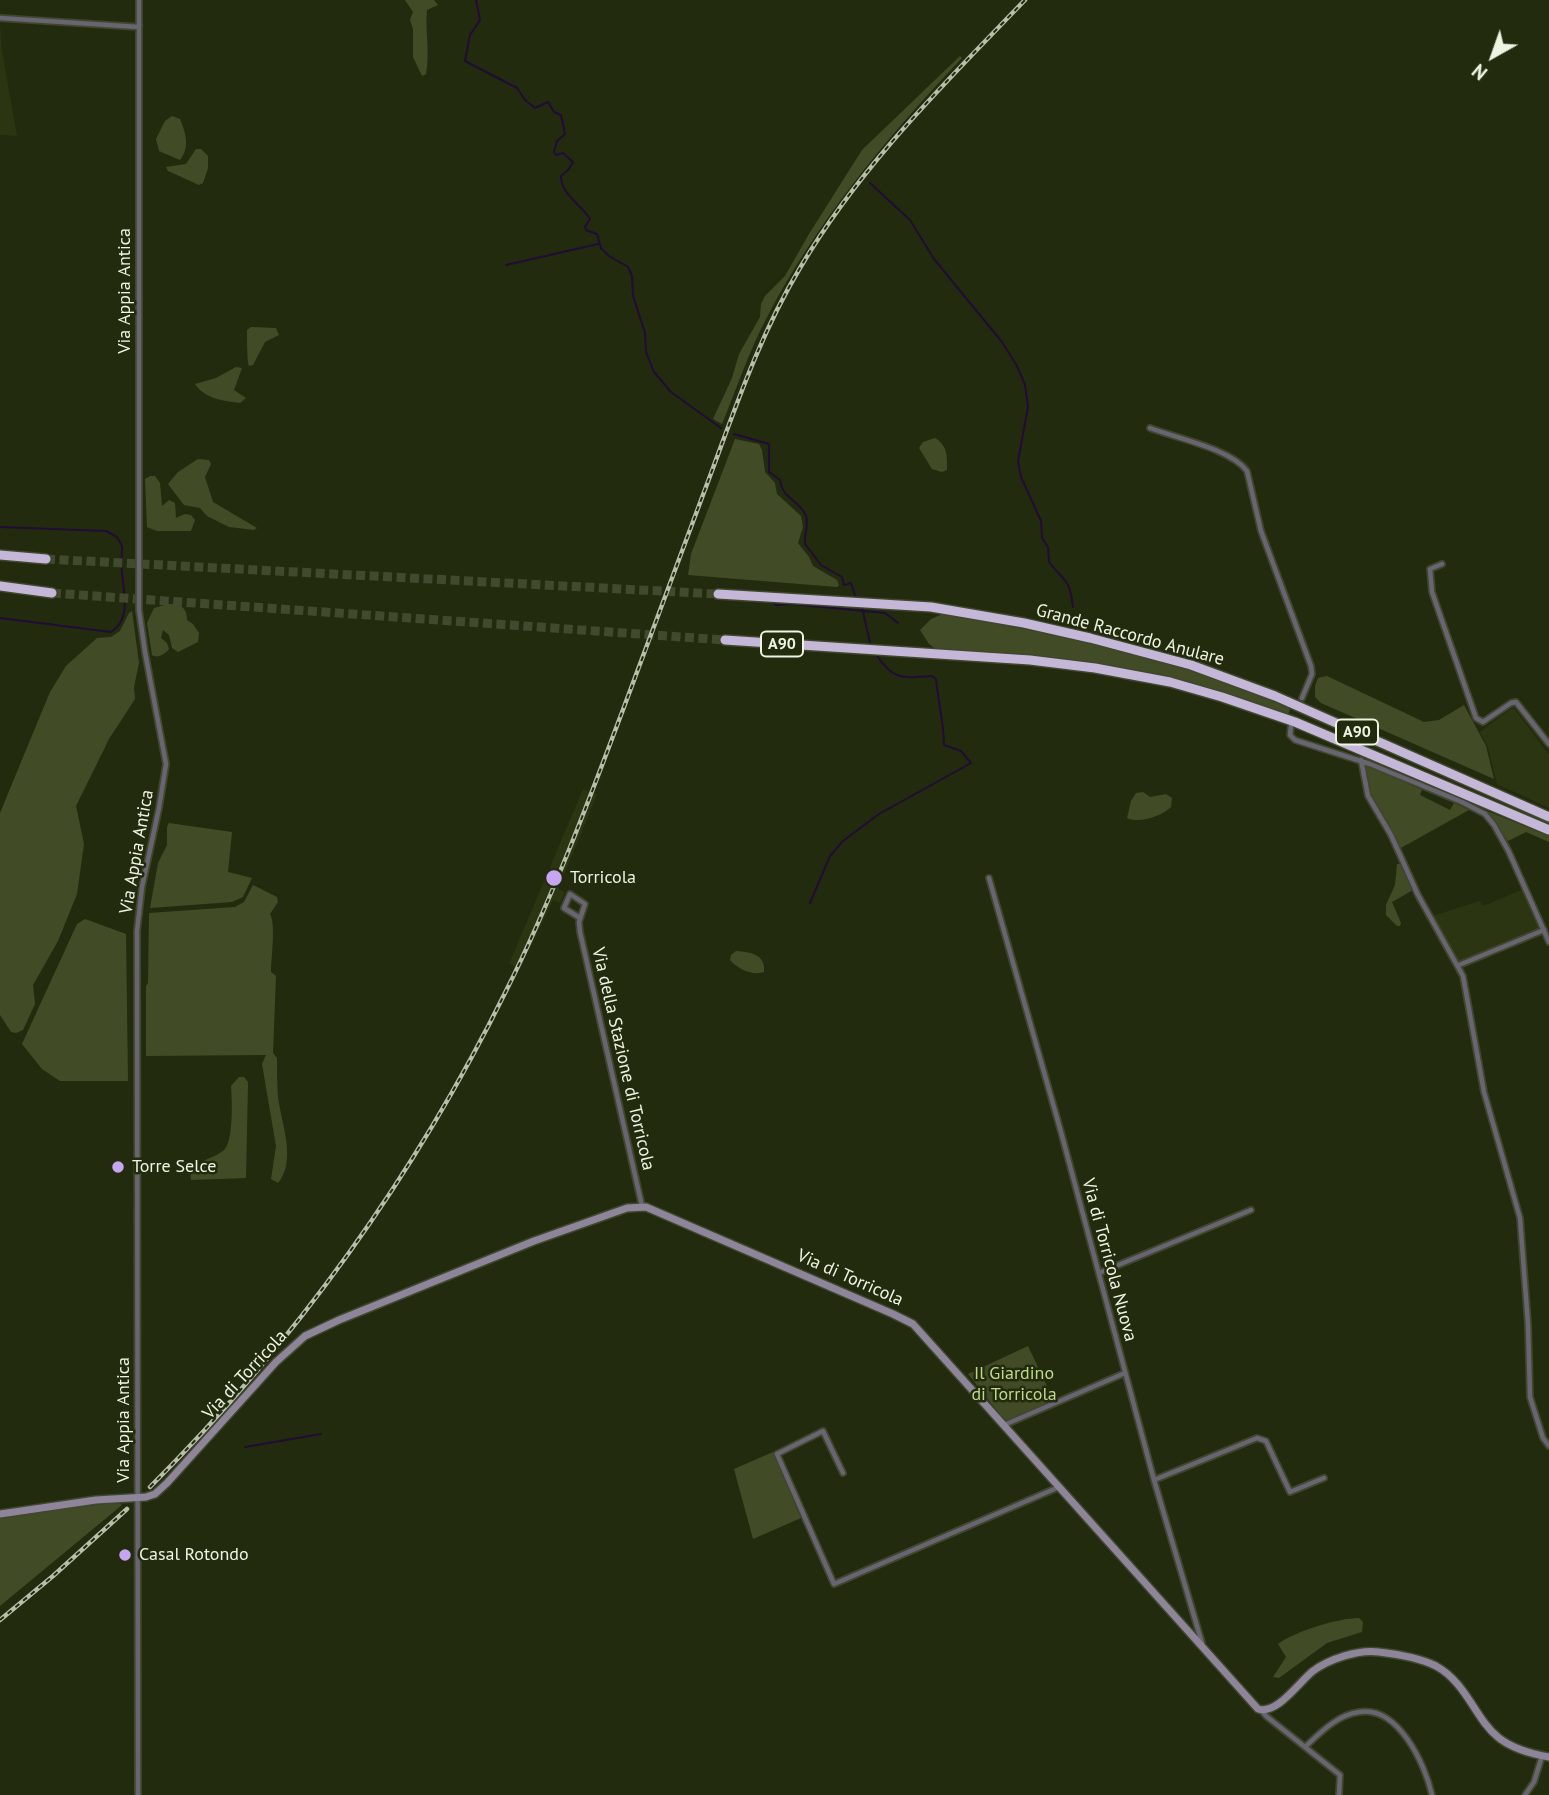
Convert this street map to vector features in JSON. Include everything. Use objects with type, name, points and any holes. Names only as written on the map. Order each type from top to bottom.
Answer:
[{"type":"highway","points":[[0,555],[46,559]]},
{"type":"highway","points":[[0,586],[52,593]]},
{"type":"highway","name":"Grande Raccordo Anulare","points":[[718,594],[941,609],[1063,632],[1181,662],[1275,696],[1549,817]]},
{"type":"highway","name":"Grande Raccordo Anulare","points":[[725,639],[1030,660],[1095,668],[1170,682],[1295,722],[1549,830]]},
{"type":"street","name":"Via Appia Antica","points":[[138,1795],[137,931],[142,887],[166,764],[140,622],[139,0]]},
{"type":"street","points":[[0,18],[139,27]]},
{"type":"street","points":[[1150,428],[1226,456],[1247,471],[1264,541],[1311,666],[1312,674],[1302,698]]},
{"type":"street","points":[[1441,564],[1430,569],[1432,592],[1476,718],[1483,722],[1516,702],[1549,744]]},
{"type":"street","points":[[1295,717],[1298,708]]},
{"type":"street","points":[[1291,726],[1289,734],[1293,739],[1361,760],[1485,814],[1509,852],[1549,942]]},
{"type":"street","points":[[1361,760],[1368,796],[1391,835],[1418,895],[1459,965],[1484,1092],[1520,1218],[1528,1324],[1529,1395],[1535,1417],[1549,1446]]},
{"type":"street","name":"Via di Torricola Nuova","points":[[989,878],[1154,1480],[1203,1648]]},
{"type":"street","name":"Via della Stazione di Torricola","points":[[580,918],[564,908],[570,894],[585,904],[580,918],[580,932],[642,1206]]},
{"type":"street","points":[[1459,965],[1544,930]]},
{"type":"street","name":"Via di Torricola","points":[[139,1497],[155,1494],[167,1483],[303,1337],[337,1320],[525,1245],[614,1212],[642,1206],[910,1322],[1251,1703],[1262,1711]]},
{"type":"street","points":[[1099,1273],[1251,1210]]},
{"type":"street","points":[[1004,1425],[1125,1373]]},
{"type":"street","points":[[843,1473],[823,1431],[777,1454],[834,1584],[1060,1487]]},
{"type":"street","points":[[1154,1480],[1257,1438],[1266,1441],[1290,1492],[1324,1478]]},
{"type":"street","points":[[0,1514],[104,1499],[139,1497]]},
{"type":"street","points":[[1339,1795],[1340,1775],[1262,1711],[1278,1705],[1314,1670],[1345,1657],[1379,1652],[1436,1666],[1466,1694],[1499,1738],[1517,1748],[1546,1757],[1525,1795]]},
{"type":"street","points":[[1305,1747],[1324,1730],[1346,1716],[1357,1712],[1380,1714],[1394,1723],[1407,1738],[1419,1760],[1432,1795]]},
{"type":"shaded area","points":[[0,24],[2,51],[17,136],[0,135]]},
{"type":"shaded area","points":[[1513,707],[1549,755],[1549,808],[1497,784],[1488,747],[1480,732]]},
{"type":"shaded area","name":"Torricola","points":[[583,789],[597,795],[558,889],[565,892],[560,903],[553,900],[520,969],[509,964]]},
{"type":"shaded area","points":[[1524,889],[1540,929],[1459,963],[1432,916],[1480,901],[1483,906]]},
{"type":"green space","points":[[405,0],[434,0],[438,5],[427,10],[427,66],[426,74],[422,76],[413,57],[413,29],[410,20],[413,12]]},
{"type":"green space","points":[[960,56],[962,58],[906,119],[830,215],[765,321],[722,424],[713,419],[732,378],[739,354],[760,317],[765,296],[785,276],[862,150]]},
{"type":"green space","points":[[172,116],[180,119],[185,135],[185,150],[180,160],[159,151],[156,139],[165,121]]},
{"type":"green space","points":[[196,149],[201,149],[208,156],[208,168],[203,183],[199,185],[168,171],[166,167],[186,164]]},
{"type":"green space","points":[[251,327],[276,328],[279,335],[265,342],[253,365],[249,366],[247,330]]},
{"type":"green space","points":[[236,367],[242,368],[234,390],[246,398],[240,403],[209,396],[195,384],[216,378]]},
{"type":"green space","points":[[935,438],[946,452],[947,470],[942,472],[932,469],[919,448],[923,442]]},
{"type":"green space","points":[[735,439],[759,444],[765,472],[775,483],[777,494],[801,516],[803,527],[798,543],[813,566],[837,580],[837,587],[688,575],[691,554]]},
{"type":"green space","points":[[198,459],[209,460],[211,464],[205,477],[213,502],[257,528],[254,530],[229,527],[207,516],[200,508],[184,505],[168,484],[178,472]]},
{"type":"green space","points":[[155,476],[160,483],[162,506],[169,500],[175,503],[176,518],[185,514],[191,515],[195,520],[191,531],[157,531],[147,527],[145,479]]},
{"type":"green space","points":[[169,604],[180,605],[184,609],[187,620],[199,633],[198,642],[178,652],[172,648],[169,635],[163,630],[161,638],[169,649],[166,653],[154,656],[147,623],[154,608]]},
{"type":"green space","points":[[132,611],[139,663],[134,687],[135,699],[109,739],[76,806],[84,844],[77,894],[58,941],[33,985],[35,1004],[23,1030],[11,1032],[0,1015],[0,813],[50,692],[66,666],[97,638],[111,637],[120,631]]},
{"type":"green space","points":[[943,614],[1084,640],[1217,678],[1291,707],[1288,715],[1219,691],[1111,666],[937,650],[929,644],[920,630],[931,619]]},
{"type":"green space","points":[[1327,676],[1424,722],[1439,720],[1464,705],[1486,746],[1494,779],[1321,703],[1315,697],[1315,686],[1318,678]]},
{"type":"green space","points":[[1364,764],[1422,790],[1420,795],[1450,810],[1454,803],[1469,810],[1399,849],[1369,794]]},
{"type":"green space","points":[[1143,792],[1150,797],[1166,794],[1172,798],[1171,807],[1150,818],[1127,818],[1131,801],[1136,793]]},
{"type":"green space","points":[[1482,809],[1549,836],[1549,842],[1526,832],[1508,841]]},
{"type":"green space","points":[[169,823],[232,832],[228,872],[252,878],[243,897],[232,902],[150,908],[158,863],[167,845]]},
{"type":"green space","points":[[1397,864],[1400,864],[1413,890],[1392,902],[1400,926],[1386,915],[1386,905],[1395,885]]},
{"type":"green space","points":[[253,885],[277,897],[278,902],[270,914],[273,933],[271,972],[276,976],[273,1053],[277,1058],[278,1097],[287,1153],[284,1174],[278,1183],[271,1179],[276,1146],[262,1064],[266,1055],[146,1056],[149,913],[235,907],[244,902]]},
{"type":"green space","points":[[85,919],[126,934],[128,1081],[60,1081],[42,1069],[22,1044],[77,924]]},
{"type":"green space","points":[[736,951],[752,953],[760,958],[764,972],[750,972],[737,966],[730,960]]},
{"type":"green space","points":[[239,1077],[244,1077],[248,1082],[246,1178],[191,1180],[190,1171],[193,1167],[227,1147],[232,1121],[231,1086]]},
{"type":"green space","name":"Il Giardino di Torricola","points":[[1028,1346],[1054,1401],[1006,1422],[968,1374]]},
{"type":"green space","points":[[773,1452],[801,1518],[753,1539],[734,1469]]},
{"type":"green space","points":[[117,1502],[122,1505],[0,1606],[0,1517]]},
{"type":"green space","points":[[1359,1618],[1363,1622],[1362,1632],[1327,1643],[1279,1678],[1273,1677],[1286,1657],[1278,1644],[1285,1639],[1316,1626]]},
{"type":"waterway","points":[[476,0],[480,20],[470,35],[465,61],[517,88],[535,108],[548,102],[554,112],[561,115],[565,134],[557,141],[554,152],[556,155],[563,153],[573,162],[561,176],[564,189],[590,219],[586,230],[597,234],[601,248],[609,256],[628,267],[632,276],[633,296],[645,333],[646,352],[654,372],[671,392],[721,428]]},
{"type":"waterway","points":[[870,183],[910,220],[934,259],[1002,342],[1017,366],[1025,385],[1028,407],[1018,461],[1021,477],[1041,521],[1042,538],[1048,547],[1049,562],[1068,585],[1073,607]]},
{"type":"waterway","points":[[506,265],[598,244]]},
{"type":"waterway","points":[[734,434],[769,444],[769,472],[780,480],[784,492],[806,516],[805,544],[821,565],[842,577],[844,585],[851,583],[855,595]]},
{"type":"waterway","points":[[0,527],[106,531],[117,537],[122,546],[125,598],[124,614],[111,632],[0,618]]},
{"type":"waterway","points":[[772,602],[776,605],[885,613],[898,623]]},
{"type":"waterway","points":[[862,607],[870,643]]},
{"type":"waterway","points":[[810,903],[830,856],[843,841],[879,814],[971,763],[961,751],[944,745],[936,679],[932,676],[900,676],[888,669],[876,654]]},
{"type":"waterway","points":[[245,1447],[321,1434]]},
{"type":"tunnel","points":[[46,559],[718,594]]},
{"type":"tunnel","points":[[52,593],[725,640]]},
{"type":"railway","points":[[150,1487],[254,1374],[303,1314],[349,1253],[433,1126],[506,991],[554,886],[741,391],[786,292],[824,231],[876,161],[934,95],[1025,0]]},
{"type":"railway","points":[[0,1620],[127,1509]]},
{"type":"place","name":"Torricola","points":[[554,878]]},
{"type":"place","name":"Torre Selce","points":[[118,1167]]},
{"type":"place","name":"Casal Rotondo","points":[[125,1555]]}]
